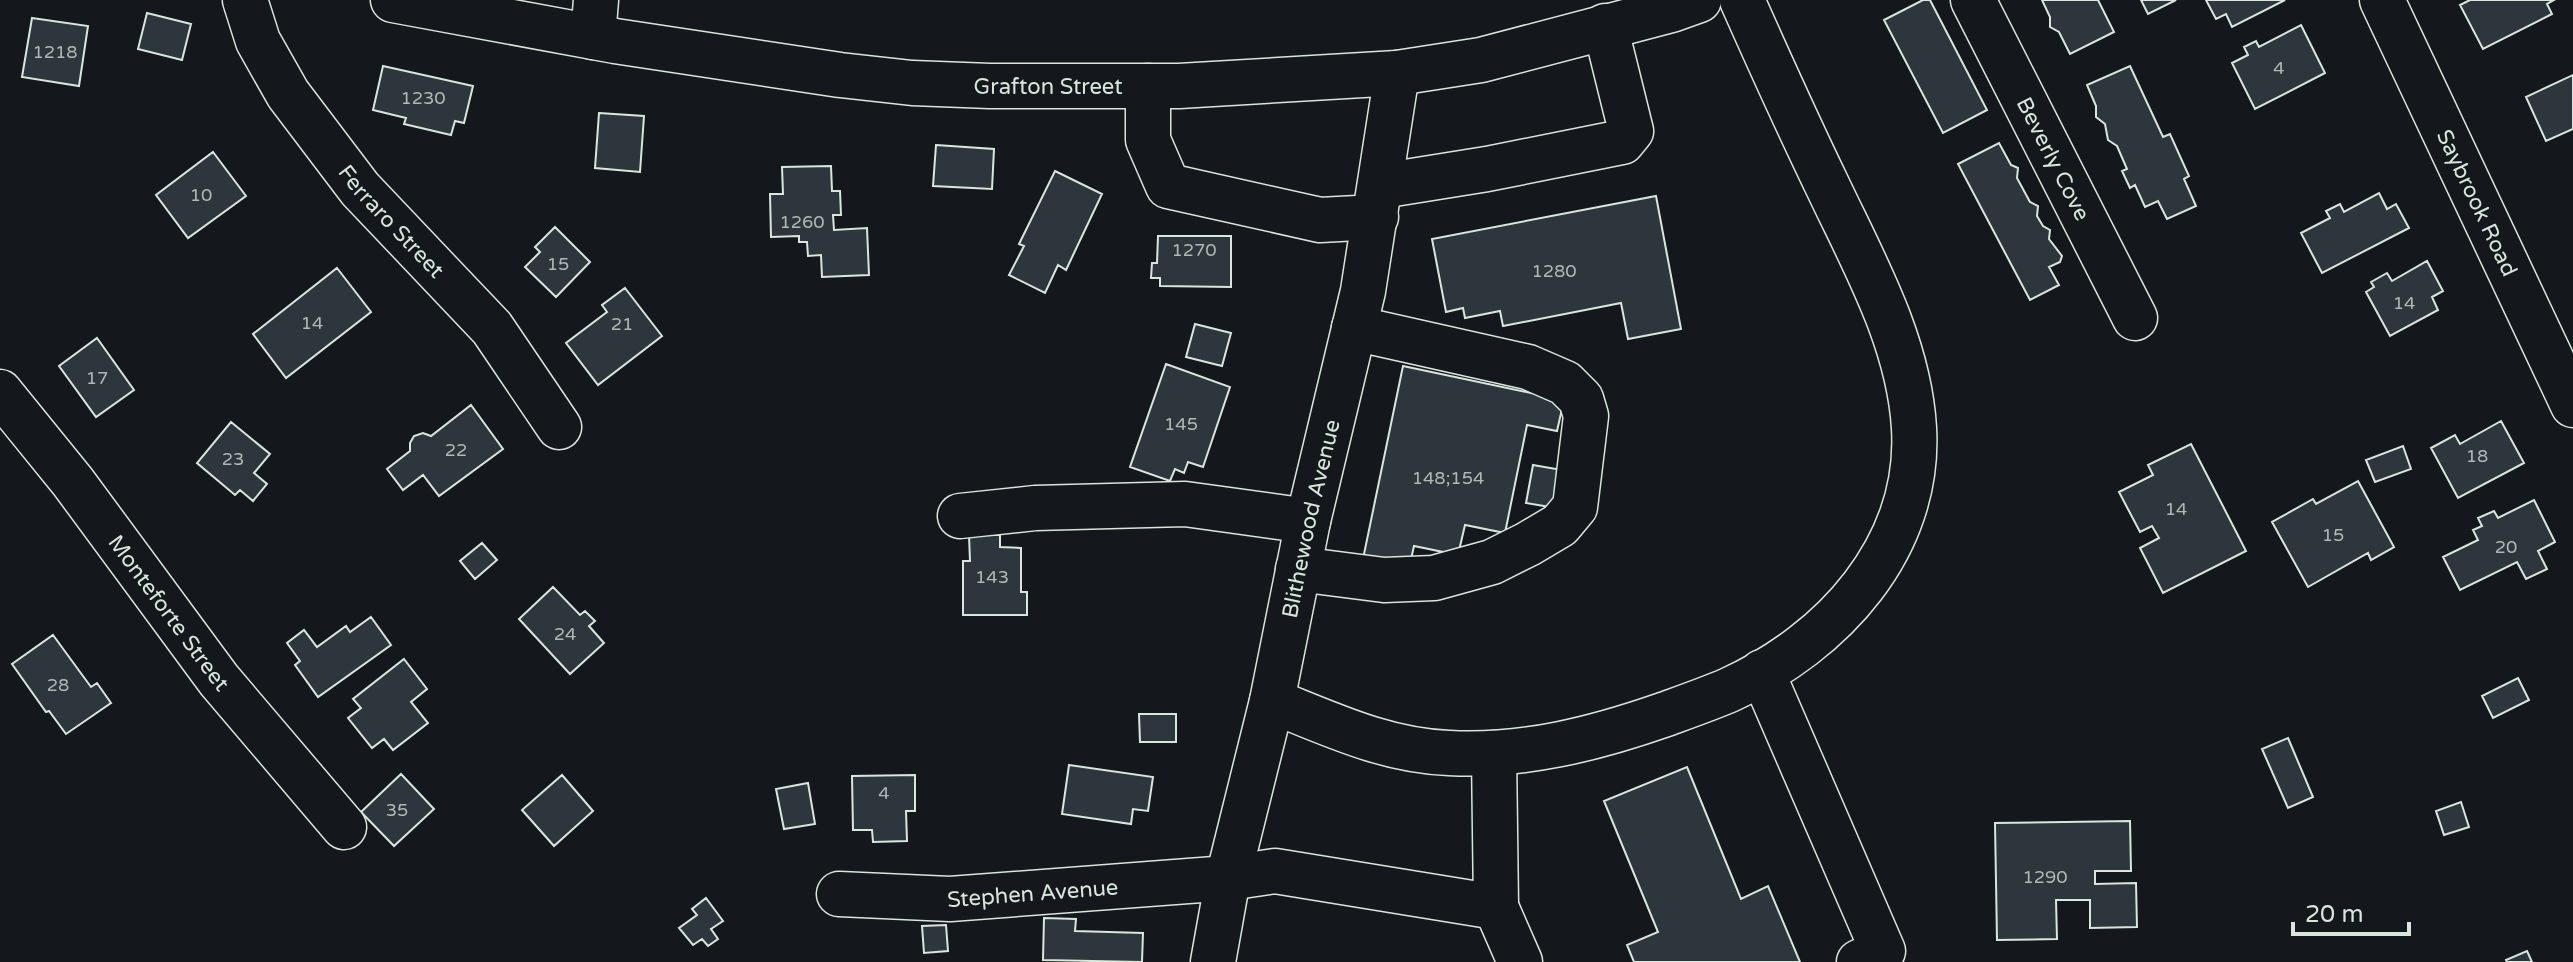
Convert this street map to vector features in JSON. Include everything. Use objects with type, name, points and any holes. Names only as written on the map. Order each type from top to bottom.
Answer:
[{"type":"main road","name":"Ferraro Street","points":[[245,0],[258,41],[288,94],[360,189],[492,328],[559,427]]},
{"type":"main road","name":"Grafton Street","points":[[393,0],[594,19],[840,75],[912,83],[990,86],[1282,82],[1397,73],[1481,60],[1678,3]]},
{"type":"main road","points":[[1272,701],[1360,737],[1405,749],[1494,753],[1538,749],[1614,731],[1705,699],[1762,672],[1830,624],[1856,597],[1877,567],[1895,535],[1907,500],[1913,467],[1911,396],[1903,362],[1879,296],[1742,0]]},
{"type":"main road","name":"Beverly Cove","points":[[1973,0],[2135,318]]},
{"type":"main road","name":"Saybrook Road","points":[[2382,0],[2573,405]]},
{"type":"main road","points":[[1148,86],[1148,140],[1168,186],[1320,220],[1487,169],[1622,142],[1631,131],[1605,26]]},
{"type":"main road","name":"Blithewood Avenue","points":[[1213,962],[1228,878],[1272,701],[1308,521],[1354,328],[1378,202],[1397,73]]},
{"type":"main road","points":[[1298,569],[1384,580],[1434,578],[1504,556],[1560,525],[1575,507],[1586,416],[1581,399],[1565,383],[1528,367],[1354,328]]},
{"type":"main road","name":"Monteforte Street","points":[[0,392],[73,482],[219,680],[344,827]]},
{"type":"main road","points":[[960,516],[1035,508],[1185,504],[1308,521]]},
{"type":"main road","points":[[1762,672],[1883,951],[1859,962]]},
{"type":"main road","points":[[1494,753],[1496,907],[1520,962]]},
{"type":"main road","name":"Stephen Avenue","points":[[839,894],[950,899],[1228,878],[1275,871],[1496,907]]},
{"type":"building","points":[[1923,0],[1930,0],[1987,110],[1943,133],[1884,20]]},
{"type":"building","points":[[2042,0],[2098,0],[2114,32],[2070,54],[2059,32],[2050,27],[2050,17]]},
{"type":"building","points":[[2141,0],[2176,0],[2148,14]]},
{"type":"building","points":[[2206,0],[2285,0],[2232,27],[2226,14],[2216,19]]},
{"type":"building","points":[[2470,0],[2554,0],[2547,4],[2552,14],[2483,49],[2460,5]]},
{"type":"building","points":[[147,13],[191,24],[182,60],[138,49]]},
{"type":"building","points":[[32,18],[88,26],[79,86],[22,77]]},
{"type":"building","points":[[2301,25],[2325,73],[2255,109],[2232,63],[2248,55],[2244,47],[2256,41],[2259,47]]},
{"type":"building","points":[[383,66],[473,86],[464,123],[455,121],[451,135],[404,124],[406,118],[373,110]]},
{"type":"building","points":[[2130,66],[2163,137],[2170,134],[2189,176],[2184,179],[2196,206],[2167,219],[2158,201],[2145,207],[2135,185],[2130,188],[2122,171],[2127,169],[2117,146],[2108,140],[2105,124],[2096,117],[2096,106],[2087,85]]},
{"type":"building","points":[[2573,75],[2573,129],[2546,141],[2526,97]]},
{"type":"building","points":[[599,113],[644,116],[640,172],[595,168]]},
{"type":"building","points":[[1999,143],[2011,165],[2018,168],[2017,178],[2030,202],[2038,206],[2037,216],[2043,226],[2050,230],[2049,239],[2062,256],[2060,262],[2049,267],[2059,285],[2030,300],[1958,164]]},
{"type":"building","points":[[936,145],[994,149],[992,189],[933,186]]},
{"type":"building","points":[[213,152],[246,196],[188,238],[156,195]]},
{"type":"building","points":[[831,166],[832,191],[840,191],[841,215],[833,215],[834,230],[867,228],[869,275],[822,277],[821,255],[808,256],[807,242],[799,242],[799,236],[771,237],[770,194],[783,194],[782,167]]},
{"type":"building","points":[[1055,171],[1102,194],[1066,270],[1058,265],[1045,293],[1009,275],[1024,246],[1019,244]]},
{"type":"building","points":[[2379,193],[2387,209],[2396,204],[2409,228],[2322,273],[2301,233],[2330,218],[2326,211],[2340,204],[2344,212]]},
{"type":"building","points":[[1656,196],[1681,329],[1628,339],[1621,303],[1503,326],[1500,311],[1465,318],[1463,308],[1446,312],[1432,239]]},
{"type":"building","points":[[555,227],[590,262],[556,297],[525,267],[540,252],[535,247]]},
{"type":"building","points":[[1158,236],[1231,236],[1231,287],[1160,286],[1160,278],[1151,278],[1152,263],[1157,263]]},
{"type":"building","points":[[2427,261],[2443,291],[2432,297],[2438,310],[2390,336],[2366,292],[2374,287],[2371,282],[2387,273],[2392,281]]},
{"type":"building","points":[[337,268],[371,312],[286,378],[253,334]]},
{"type":"building","points":[[625,288],[662,336],[598,385],[566,343],[607,312],[602,305]]},
{"type":"building","points":[[1195,324],[1231,333],[1222,366],[1186,357]]},
{"type":"building","points":[[97,338],[134,390],[96,417],[59,366]]},
{"type":"building","points":[[1166,364],[1230,387],[1203,467],[1188,462],[1184,473],[1175,469],[1170,481],[1130,467]]},
{"type":"building","points":[[1403,366],[1564,400],[1557,431],[1527,425],[1505,533],[1465,525],[1458,555],[1414,546],[1409,568],[1363,559]]},
{"type":"building","points":[[471,405],[503,449],[439,496],[423,475],[403,490],[387,469],[410,451],[414,436],[423,433],[431,436]]},
{"type":"building","points":[[2501,421],[2524,463],[2458,498],[2431,448],[2455,435],[2460,444]]},
{"type":"building","points":[[231,422],[270,454],[254,473],[267,484],[253,501],[240,490],[235,495],[197,463]]},
{"type":"building","points":[[2191,444],[2246,551],[2163,593],[2140,548],[2159,538],[2152,526],[2140,532],[2119,492],[2153,475],[2148,465]]},
{"type":"building","points":[[2403,446],[2411,469],[2375,482],[2366,460]]},
{"type":"building","points":[[1533,465],[1562,470],[1556,508],[1526,503]]},
{"type":"building","points":[[2358,481],[2394,547],[2371,560],[2368,553],[2308,587],[2272,522],[2313,499],[2316,504]]},
{"type":"building","points":[[2534,500],[2555,542],[2538,551],[2547,569],[2526,579],[2517,562],[2460,590],[2443,557],[2478,540],[2473,530],[2482,526],[2478,518],[2494,511],[2498,518]]},
{"type":"building","points":[[969,535],[1000,535],[1000,547],[1021,548],[1021,592],[1027,592],[1027,615],[963,615],[963,561],[970,561]]},
{"type":"building","points":[[482,543],[497,560],[475,579],[460,561]]},
{"type":"building","points":[[553,587],[580,615],[585,611],[595,621],[589,626],[604,643],[570,674],[519,619]]},
{"type":"building","points":[[371,617],[391,645],[318,697],[295,665],[300,661],[287,643],[304,630],[317,647],[346,626],[350,632]]},
{"type":"building","points":[[53,635],[91,687],[97,683],[111,703],[66,734],[12,664]]},
{"type":"building","points":[[404,659],[427,689],[411,702],[428,723],[393,750],[384,739],[372,748],[348,718],[361,708],[353,699]]},
{"type":"building","points":[[2518,678],[2529,700],[2493,718],[2482,696]]},
{"type":"building","points":[[1139,714],[1176,714],[1176,742],[1140,742]]},
{"type":"building","points":[[2288,738],[2313,797],[2288,808],[2262,749]]},
{"type":"building","points":[[1069,765],[1153,777],[1148,811],[1133,809],[1131,824],[1062,814]]},
{"type":"building","points":[[1687,767],[1741,899],[1768,886],[1800,962],[1634,962],[1627,945],[1658,932],[1604,801]]},
{"type":"building","points":[[401,774],[434,809],[394,846],[361,812]]},
{"type":"building","points":[[562,775],[593,811],[554,846],[522,810]]},
{"type":"building","points":[[915,775],[915,811],[906,811],[907,841],[873,842],[872,830],[853,830],[852,776]]},
{"type":"building","points":[[808,783],[815,824],[784,829],[776,789]]},
{"type":"building","points":[[2461,802],[2469,827],[2444,835],[2436,811]]},
{"type":"building","points":[[2130,821],[2131,871],[2095,871],[2095,884],[2136,883],[2137,927],[2090,928],[2090,900],[2056,900],[2057,939],[1997,940],[1995,823]]},
{"type":"building","points":[[706,898],[723,921],[711,929],[718,939],[708,946],[702,939],[693,945],[679,928],[697,915],[692,909]]},
{"type":"building","points":[[1044,918],[1076,919],[1075,931],[1143,933],[1142,962],[1043,960]]},
{"type":"building","points":[[946,925],[948,951],[924,953],[922,926]]},
{"type":"building","points":[[2527,951],[2532,962],[2506,960]]}]
